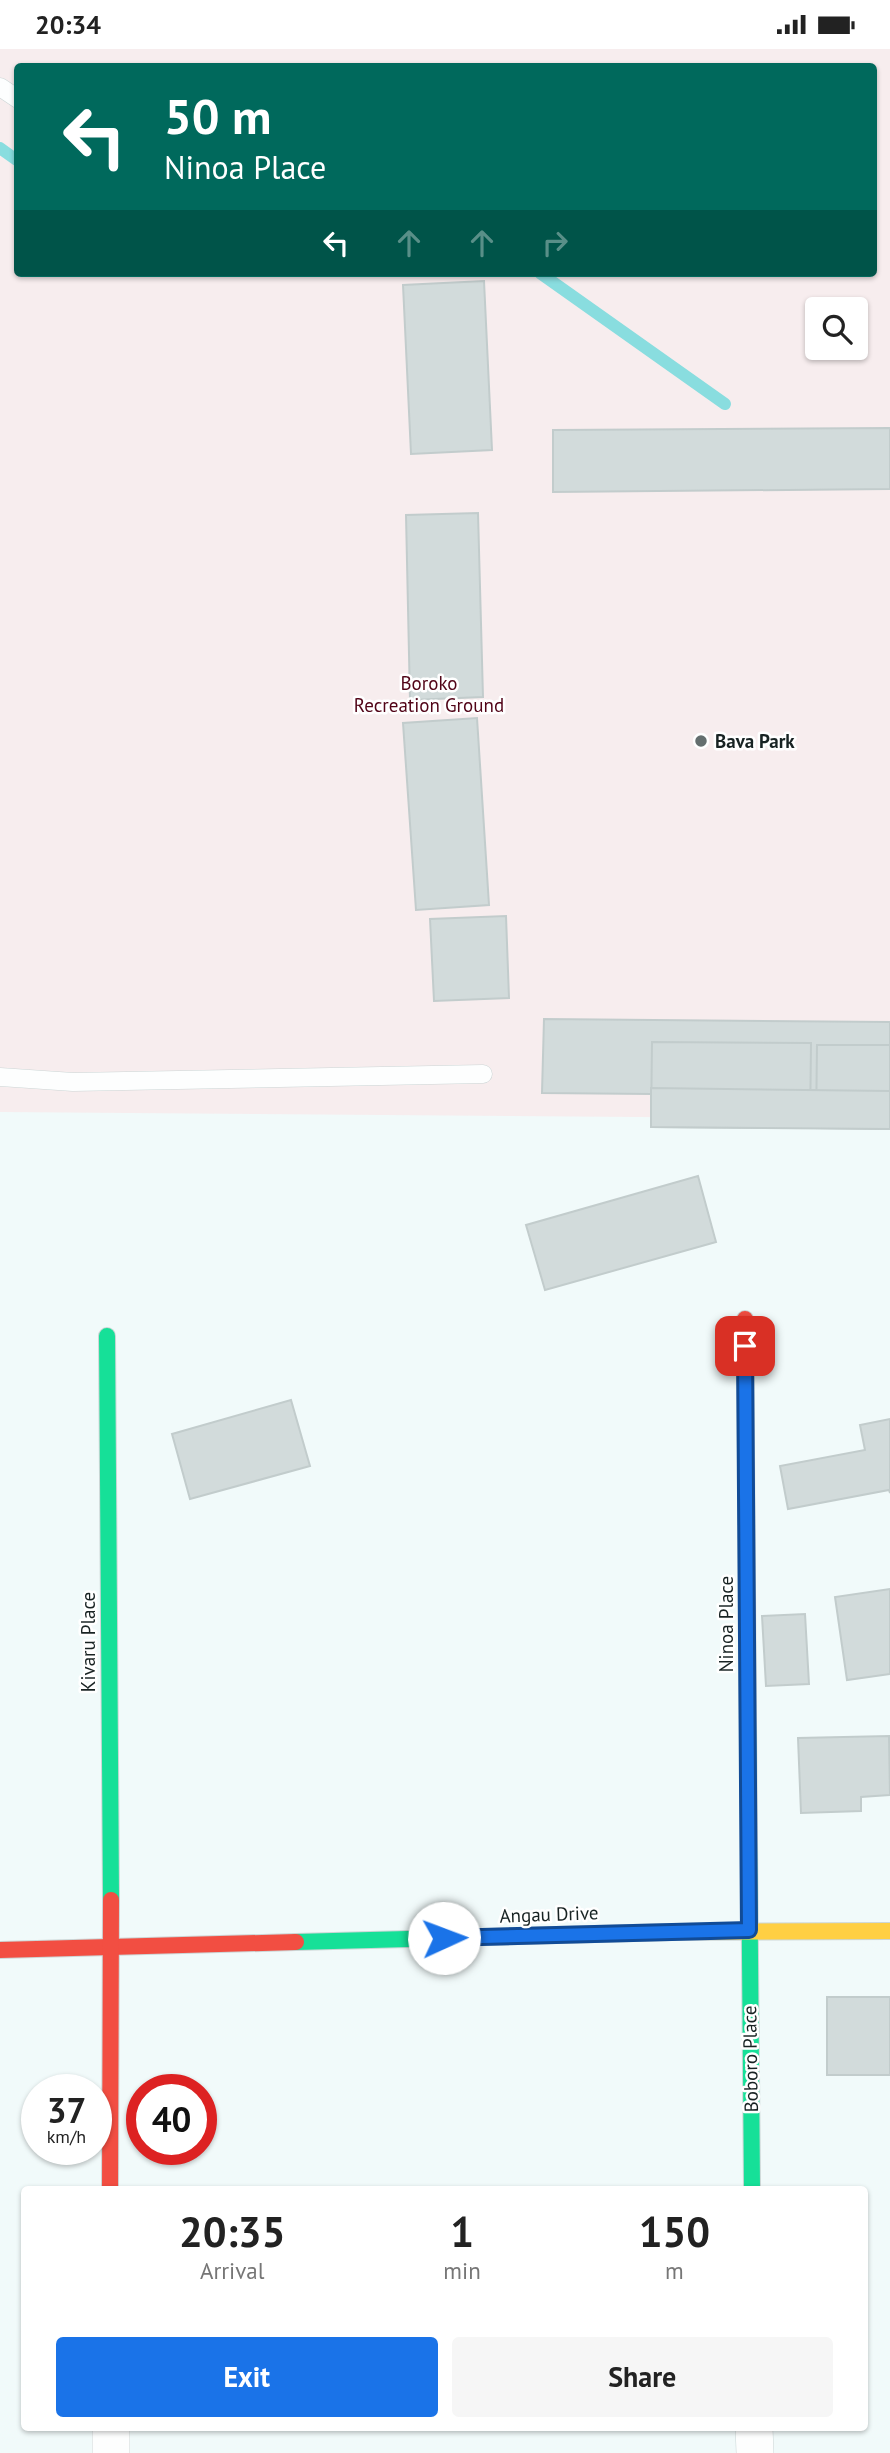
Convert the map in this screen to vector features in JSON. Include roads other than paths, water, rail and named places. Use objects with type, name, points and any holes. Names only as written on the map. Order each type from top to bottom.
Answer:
[{"type":"street","name":"Ninoa Place","points":[[745,1319],[749,1930]]},
{"type":"street","name":"Kivaru Place","points":[[107,1336],[110,2186]]},
{"type":"street","name":"Angau Drive","points":[[0,1950],[749,1930],[890,1931]]},
{"type":"street","name":"Boboro Place","points":[[749,1930],[752,2186]]},
{"type":"street","points":[[111,2431],[111,2453]]},
{"type":"street","points":[[754,2431],[755,2453]]},
{"type":"lane","points":[[0,1077],[73,1082],[483,1075]]},
{"type":"waterway","points":[[0,148],[14,158]]},
{"type":"waterway","points":[[546,277],[725,404]]},
{"type":"place","name":"Bava Park","points":[[701,741]]},
{"type":"park label","name":"Boroko Recreation Ground","points":[[429,694]]}]
